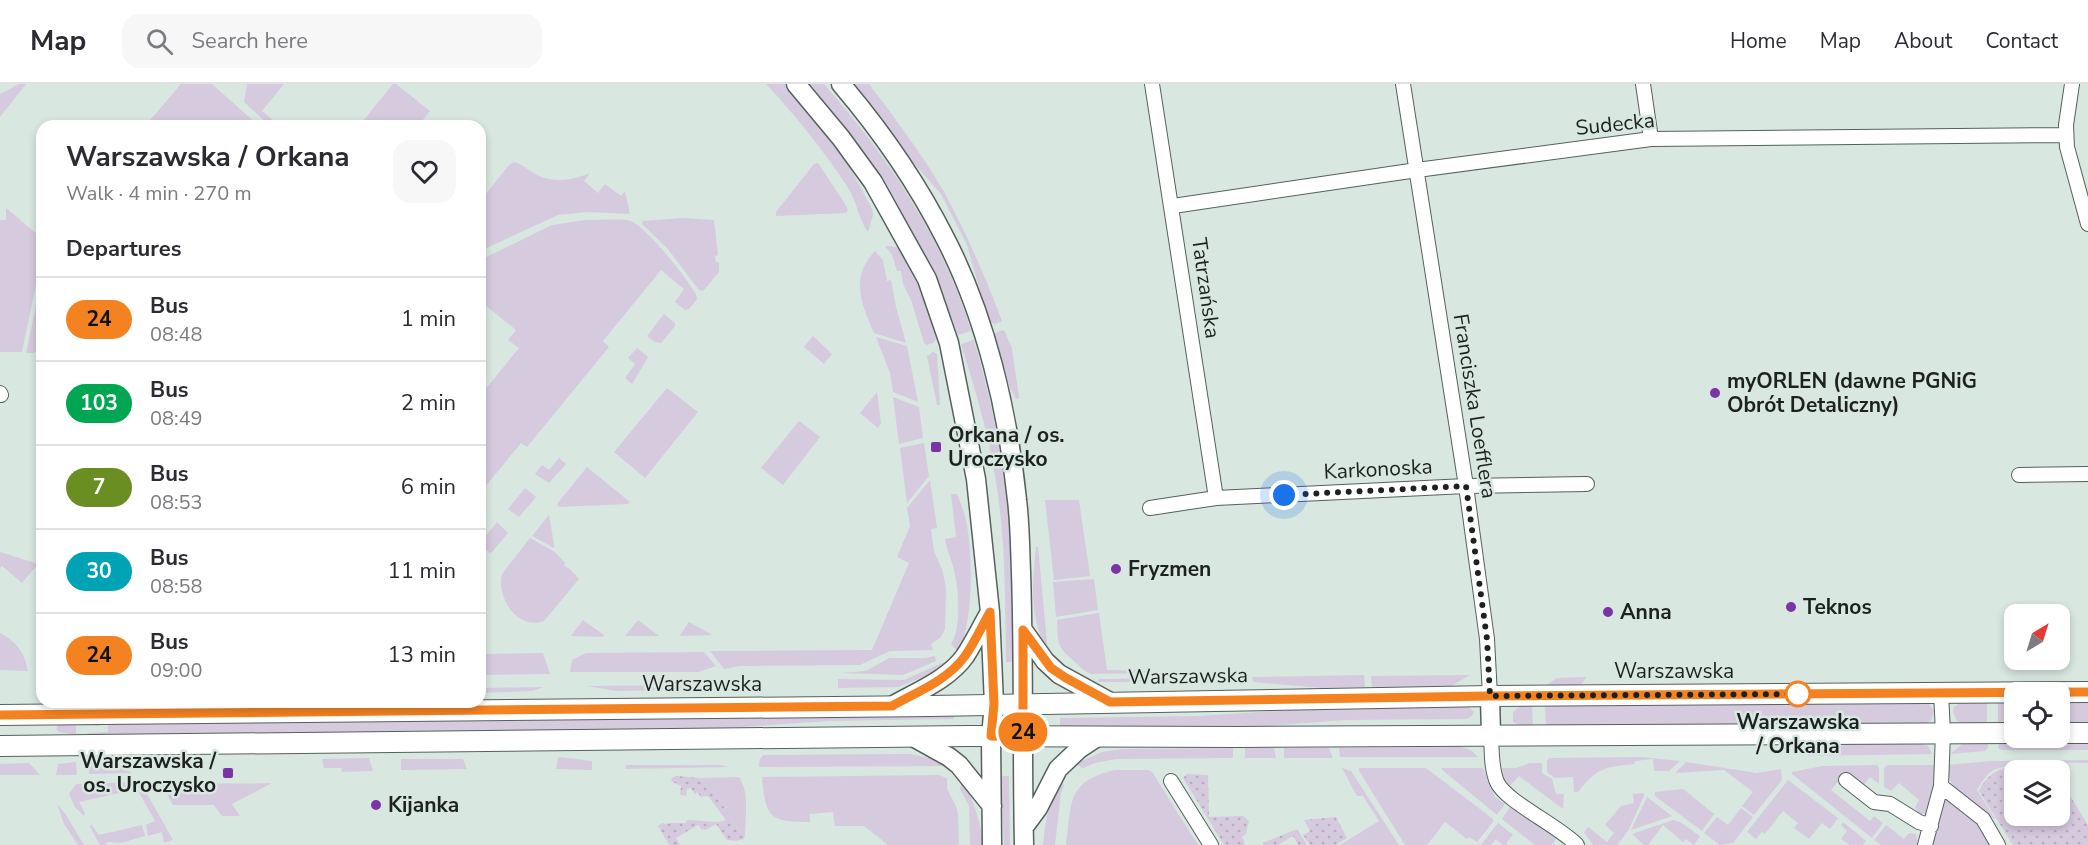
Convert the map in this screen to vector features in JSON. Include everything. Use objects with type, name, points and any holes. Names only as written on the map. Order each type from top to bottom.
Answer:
[{"type":"main road","name":"Warszawska","points":[[0,715],[892,706],[1490,696],[2088,692]]},
{"type":"main road","points":[[2070,733],[2088,732]]},
{"type":"main road","points":[[0,746],[991,736],[2004,733]]},
{"type":"street","points":[[796,84],[841,138],[873,182],[927,279],[942,318],[957,374],[976,478],[990,612],[994,704],[991,736],[992,845]]},
{"type":"street","points":[[841,84],[867,115],[915,185],[946,239],[983,332],[1002,405],[1018,502],[1023,630],[1024,836]]},
{"type":"street","name":"Tatrzańska","points":[[1152,84],[1173,206],[1216,498]]},
{"type":"street","name":"Franciszka Loefflera","points":[[1403,84],[1466,486],[1487,639],[1491,736]]},
{"type":"street","points":[[1643,84],[1651,139]]},
{"type":"street","points":[[2072,84],[2066,135],[2070,161],[2088,224]]},
{"type":"street","name":"Sudecka","points":[[1173,206],[1651,139],[2066,135]]},
{"type":"street","points":[[2019,475],[2088,474]]},
{"type":"street","name":"Karkonoska","points":[[1150,508],[1216,498],[1466,486],[1587,484]]},
{"type":"street","points":[[892,706],[933,683],[954,668],[965,656],[990,612]]},
{"type":"street","points":[[1023,630],[1051,668],[1110,702]]},
{"type":"street","points":[[1925,845],[1941,786],[1943,734],[1941,693]]},
{"type":"street","points":[[1491,736],[1492,766],[1501,789],[1552,824],[1577,845]]},
{"type":"street","points":[[913,737],[954,761],[992,806]]},
{"type":"street","points":[[1024,836],[1058,769],[1079,749],[1097,737]]},
{"type":"street","points":[[1846,780],[1874,802],[1890,804],[1919,822],[1931,826]]},
{"type":"street","points":[[1171,781],[1211,845]]},
{"type":"street","points":[[1941,786],[1983,819],[1998,845]]},
{"type":"shaded area","points":[[19,84],[26,84],[0,117],[0,94]]},
{"type":"shaded area","points":[[181,84],[212,84],[252,120],[150,120]]},
{"type":"shaded area","points":[[247,84],[284,84],[262,111],[273,120],[264,120],[244,102]]},
{"type":"shaded area","points":[[393,84],[430,111],[423,120],[364,120]]},
{"type":"shaded area","points":[[766,84],[784,84],[847,162],[872,209],[873,215],[868,232],[850,192],[838,173],[788,108]]},
{"type":"shaded area","points":[[810,84],[824,84],[870,140],[911,200],[945,263],[971,331],[958,335],[930,267],[895,203],[855,142]]},
{"type":"shaded area","points":[[855,84],[869,84],[935,176],[967,238],[1002,321],[995,324],[989,322],[967,245],[941,194],[908,157]]},
{"type":"shaded area","points":[[514,162],[539,176],[558,180],[571,179],[590,173],[584,181],[598,193],[605,184],[621,196],[625,191],[630,214],[588,212],[558,215],[486,248],[486,194]]},
{"type":"shaded area","points":[[818,163],[845,204],[848,210],[846,213],[776,216],[776,212],[814,164]]},
{"type":"shaded area","points":[[6,208],[36,233],[36,285],[22,352],[0,352],[0,220],[6,220]]},
{"type":"shaded area","points":[[682,218],[714,220],[718,255],[715,256],[716,262],[719,262],[719,272],[703,291],[699,290],[667,248],[642,224],[643,221]]},
{"type":"shaded area","points":[[586,220],[627,220],[634,223],[674,264],[696,294],[697,299],[689,309],[685,310],[675,302],[684,289],[661,270],[603,341],[609,347],[527,447],[521,443],[486,486],[486,389],[519,348],[508,340],[516,330],[486,306],[486,257],[552,225]]},
{"type":"shaded area","points":[[885,246],[899,249],[910,265],[936,339],[933,343],[927,345],[924,343],[911,300],[903,284],[901,271],[897,271],[892,255]]},
{"type":"shaded area","points":[[875,251],[883,260],[887,281],[891,280],[906,343],[874,333],[865,312],[860,281],[867,261]]},
{"type":"shaded area","points":[[36,306],[36,352],[26,353]]},
{"type":"shaded area","points":[[664,314],[675,323],[675,326],[661,343],[655,342],[647,336]]},
{"type":"shaded area","points":[[1004,330],[1012,348],[1019,398],[1016,399],[1002,372],[993,337],[997,332]]},
{"type":"shaded area","points":[[813,336],[832,354],[824,364],[804,347]]},
{"type":"shaded area","points":[[876,337],[907,346],[918,402],[893,392],[890,373]]},
{"type":"shaded area","points":[[974,340],[995,425],[1006,489],[1011,548],[1013,662],[1006,662],[1003,550],[996,482],[986,430],[961,344]]},
{"type":"shaded area","points":[[637,348],[648,357],[632,384],[625,378],[635,364],[628,358]]},
{"type":"shaded area","points":[[933,352],[937,354],[940,405],[937,405],[927,356]]},
{"type":"shaded area","points":[[667,388],[698,412],[645,478],[614,452]]},
{"type":"shaded area","points":[[877,392],[881,423],[878,428],[860,413]]},
{"type":"shaded area","points":[[893,397],[919,407],[923,438],[899,444]]},
{"type":"shaded area","points":[[799,421],[820,437],[783,485],[761,468]]},
{"type":"shaded area","points":[[924,443],[929,476],[907,503],[900,448]]},
{"type":"shaded area","points":[[559,458],[566,464],[549,483],[535,474],[542,465],[549,470]]},
{"type":"shaded area","points":[[587,467],[630,502],[628,504],[559,507],[557,504]]},
{"type":"shaded area","points":[[930,480],[937,528],[931,529],[934,551],[943,572],[946,589],[945,629],[940,638],[931,644],[933,650],[890,651],[860,665],[740,666],[724,669],[710,651],[872,650],[909,563],[897,557],[910,526],[907,508]]},
{"type":"shaded area","points":[[525,488],[536,497],[519,517],[508,509]]},
{"type":"shaded area","points":[[951,494],[957,494],[965,517],[971,568],[967,624],[958,652],[951,644],[958,621],[957,591],[945,539],[956,537]]},
{"type":"shaded area","points":[[1045,500],[1079,500],[1090,576],[1054,580]]},
{"type":"shaded area","points":[[549,515],[554,544],[554,548],[532,536]]},
{"type":"shaded area","points":[[497,522],[508,533],[490,553],[486,550],[486,536]]},
{"type":"shaded area","points":[[530,538],[555,552],[565,563],[564,565],[579,579],[544,621],[534,623],[518,617],[511,610],[502,593],[501,583],[502,574]]},
{"type":"shaded area","points":[[1036,547],[1038,547],[1048,653],[1038,626],[1033,601]]},
{"type":"shaded area","points":[[0,552],[36,563],[22,583],[2,566],[0,568]]},
{"type":"shaded area","points":[[1094,579],[1098,610],[1056,617],[1053,582]]},
{"type":"shaded area","points":[[1099,613],[1107,670],[1155,671],[1155,673],[1091,674],[1082,669],[1064,652],[1058,640],[1057,620]]},
{"type":"shaded area","points":[[583,620],[604,635],[603,637],[571,636]]},
{"type":"shaded area","points":[[638,620],[659,636],[625,636]]},
{"type":"shaded area","points":[[689,622],[712,635],[681,636]]},
{"type":"shaded area","points":[[0,633],[19,649],[28,671],[0,670]]},
{"type":"shaded area","points":[[704,652],[716,666],[698,672],[570,672],[572,660],[586,653]]},
{"type":"shaded area","points":[[543,653],[550,674],[486,675],[486,654]]},
{"type":"shaded area","points":[[935,656],[936,661],[903,675],[840,673],[866,671],[889,658]]},
{"type":"shaded area","points":[[944,662],[945,665],[928,675],[898,687],[838,688],[838,679],[904,680]]},
{"type":"shaded area","points":[[1364,675],[1365,687],[1322,688],[1253,682],[1252,677]]},
{"type":"shaded area","points":[[1470,675],[1451,686],[1372,687],[1371,676]]},
{"type":"shaded area","points":[[1241,677],[1240,681],[1098,682],[1099,679]]},
{"type":"shaded area","points":[[1586,677],[1581,686],[1547,686],[1557,678]]},
{"type":"shaded area","points":[[719,679],[725,684],[733,681],[732,689],[616,691],[587,686],[700,685]]},
{"type":"shaded area","points":[[544,687],[532,691],[486,693],[486,688]]},
{"type":"shaded area","points":[[2088,701],[2088,723],[2070,723],[2070,702]]},
{"type":"shaded area","points":[[1961,702],[1987,702],[1987,724],[1963,724],[1957,721],[1953,712],[1954,707]]},
{"type":"shaded area","points":[[1998,702],[2004,702],[2004,724],[1998,724]]},
{"type":"shaded area","points":[[1928,703],[1934,711],[1931,721],[1922,724],[1546,727],[1545,705],[1678,706]]},
{"type":"shaded area","points":[[1522,705],[1532,705],[1533,727],[1524,727],[1513,722],[1513,712]]},
{"type":"shaded area","points":[[1468,706],[1474,712],[1471,717],[1465,719],[1346,720],[1267,726],[1060,728],[1060,718],[1199,716],[1322,708]]},
{"type":"shaded area","points":[[953,713],[954,719],[829,721],[725,728],[87,736],[87,733],[108,732],[108,723]]},
{"type":"shaded area","points":[[59,723],[100,723],[100,726],[76,725],[76,735],[59,732],[56,729]]},
{"type":"shaded area","points":[[2070,742],[2088,742],[2088,750],[2001,750],[1998,748],[1999,743],[2004,743],[2004,748],[2070,748]]},
{"type":"shaded area","points":[[1917,743],[1928,746],[1932,754],[1808,756],[1808,752],[1850,744]]},
{"type":"shaded area","points":[[1964,743],[1988,743],[1988,748],[1985,751],[1950,754]]},
{"type":"shaded area","points":[[1461,747],[1471,750],[1478,757],[1340,757],[1339,748]]},
{"type":"shaded area","points":[[1233,748],[1233,758],[1116,759],[1083,768],[1075,764],[1102,752],[1122,749]]},
{"type":"shaded area","points":[[1245,748],[1274,748],[1276,758],[1245,758]]},
{"type":"shaded area","points":[[1284,748],[1329,748],[1333,758],[1284,758]]},
{"type":"shaded area","points":[[910,754],[934,759],[948,766],[759,767],[763,755]]},
{"type":"shaded area","points":[[558,757],[592,761],[592,770],[556,769]]},
{"type":"shaded area","points":[[1641,757],[1680,761],[1669,771],[1654,771],[1653,759],[1608,768],[1596,773],[1578,792],[1574,792],[1573,777],[1555,778],[1547,772],[1549,758]]},
{"type":"shaded area","points":[[369,758],[373,771],[342,772],[341,768],[324,768],[322,759]]},
{"type":"shaded area","points":[[401,759],[463,759],[467,769],[401,770]]},
{"type":"shaded area","points":[[2070,760],[2088,760],[2088,763],[2070,763]]},
{"type":"shaded area","points":[[2004,761],[2004,766],[1990,772],[1977,790],[1995,819],[1963,798],[1952,783],[1947,765]]},
{"type":"shaded area","points":[[76,762],[77,775],[56,775],[58,764]]},
{"type":"shaded area","points":[[1686,762],[1757,773],[1781,769],[1782,780],[1754,815],[1742,806],[1753,792],[1724,770],[1675,773]]},
{"type":"shaded area","points":[[29,763],[40,775],[0,775],[0,764]]},
{"type":"shaded area","points":[[1530,763],[1542,763],[1542,773],[1552,779],[1556,794],[1564,794],[1563,809],[1519,776],[1509,787],[1504,780],[1502,768],[1516,768]]},
{"type":"shaded area","points":[[88,764],[114,764],[132,773],[89,774]]},
{"type":"shaded area","points":[[626,765],[721,765],[729,767],[625,769]]},
{"type":"shaded area","points":[[1877,765],[1879,784],[1870,777],[1862,787],[1845,773],[1831,790],[1870,821],[1874,816],[1883,823],[1872,838],[1792,774],[1792,772],[1822,766]]},
{"type":"shaded area","points":[[1887,765],[1934,765],[1935,785],[1929,812],[1918,814],[1915,807],[1919,800],[1899,783],[1891,791],[1884,787],[1884,768]]},
{"type":"shaded area","points":[[1342,768],[1351,771],[1399,845],[1340,845],[1379,821],[1363,796],[1357,796]]},
{"type":"shaded area","points":[[1359,768],[1426,768],[1493,819],[1493,822],[1477,842],[1469,837],[1467,839],[1445,822],[1427,845],[1405,845]]},
{"type":"shaded area","points":[[1483,768],[1495,797],[1505,804],[1497,815],[1441,769]]},
{"type":"shaded area","points":[[2004,769],[2004,826],[2070,826],[2070,796],[2088,825],[2088,845],[2013,845],[1979,791],[1992,774]]},
{"type":"shaded area","points":[[1115,770],[1152,772],[1198,845],[1066,845],[1074,796],[1088,780]]},
{"type":"shaded area","points":[[1187,774],[1208,775],[1209,817],[1243,816],[1249,821],[1246,834],[1242,837],[1245,845],[1224,845],[1183,778]]},
{"type":"shaded area","points":[[939,775],[947,778],[947,789],[956,806],[959,845],[888,845],[864,826],[835,826],[833,812],[810,814],[810,822],[778,819],[768,809],[762,777]]},
{"type":"shaded area","points":[[676,776],[700,778],[716,794],[740,833],[745,836],[744,839],[727,840],[716,824],[705,830],[698,825],[676,838],[680,845],[669,845],[658,826],[662,823],[726,820],[709,797],[701,797],[697,792],[695,794],[691,788],[687,789],[686,796],[680,795],[681,786],[671,781]]},
{"type":"shaded area","points":[[1001,776],[1009,776],[1010,845],[1004,845]]},
{"type":"shaded area","points":[[739,777],[746,798],[745,836],[740,833],[716,794],[700,778]]},
{"type":"shaded area","points":[[1061,778],[1064,786],[1061,793],[1055,845],[1043,845],[1048,810]]},
{"type":"shaded area","points":[[962,780],[976,811],[983,845],[970,845],[969,806],[960,789]]},
{"type":"shaded area","points":[[1788,780],[1838,818],[1830,829],[1822,823],[1809,839],[1794,828],[1798,823],[1783,811],[1765,834],[1762,832],[1756,839],[1747,832]]},
{"type":"shaded area","points":[[138,782],[173,840],[164,843],[162,832],[148,836],[146,825],[155,821],[137,789],[79,802],[85,813],[84,816],[75,807],[69,794],[76,784]]},
{"type":"shaded area","points":[[272,783],[232,804],[240,816],[222,816],[214,805],[173,805],[161,784]]},
{"type":"shaded area","points":[[1683,789],[1714,814],[1702,831],[1655,796],[1655,792]]},
{"type":"shaded area","points":[[1644,793],[1628,831],[1617,845],[1593,845],[1584,832],[1588,827],[1607,842],[1614,833],[1605,825],[1621,806],[1634,803],[1633,794]]},
{"type":"shaded area","points":[[1945,796],[1976,820],[1992,845],[1930,845]]},
{"type":"shaded area","points":[[1647,797],[1672,816],[1631,830]]},
{"type":"shaded area","points":[[57,804],[84,845],[78,845],[64,824]]},
{"type":"shaded area","points":[[1510,807],[1556,839],[1552,845],[1535,845],[1502,819]]},
{"type":"shaded area","points":[[1741,808],[1753,817],[1733,843],[1720,845],[1704,833],[1717,817],[1728,825]]},
{"type":"shaded area","points":[[1336,817],[1347,838],[1336,845],[1310,845],[1303,835],[1310,831],[1304,820]]},
{"type":"shaded area","points":[[1673,820],[1680,822],[1700,836],[1694,845],[1686,839],[1683,842],[1663,825],[1648,845],[1644,845],[1632,834]]},
{"type":"shaded area","points":[[1843,822],[1866,841],[1863,845],[1850,845],[1841,839],[1847,831],[1841,825]]},
{"type":"shaded area","points":[[1498,823],[1513,835],[1506,843],[1508,845],[1503,845],[1496,839],[1491,845],[1481,845]]},
{"type":"shaded area","points":[[91,824],[99,835],[142,825],[145,836],[121,843],[107,842],[106,845],[100,845],[90,827]]},
{"type":"shaded area","points":[[1886,825],[1904,839],[1909,833],[1916,834],[1918,845],[1881,845],[1874,840]]},
{"type":"shaded area","points":[[1297,829],[1307,845],[1298,845],[1293,836],[1278,845],[1264,845],[1263,843]]},
{"type":"bus line","name":"24","points":[[0,715],[892,706],[933,683],[954,668],[965,656],[990,612],[994,704],[991,736],[1023,737],[1023,630],[1051,668],[1110,702],[1490,696],[2088,692]]},
{"type":"place","name":"myORLEN (dawne PGNiG Obrót Detaliczny)","points":[[1715,393]]},
{"type":"place","name":"Orkana / os. Uroczysko","points":[[936,447]]},
{"type":"place","name":"Fryzmen","points":[[1116,569]]},
{"type":"place","name":"Teknos","points":[[1791,607]]},
{"type":"place","name":"Anna","points":[[1608,612]]},
{"type":"place","name":"Warszawska / Orkana","points":[[1798,694]]},
{"type":"place","name":"Warszawska / os. Uroczysko","points":[[228,773]]},
{"type":"place","name":"Kijanka","points":[[376,805]]},
{"type":"route","points":[[1284,495],[1466,486],[1487,639],[1490,696],[1798,694]]}]
